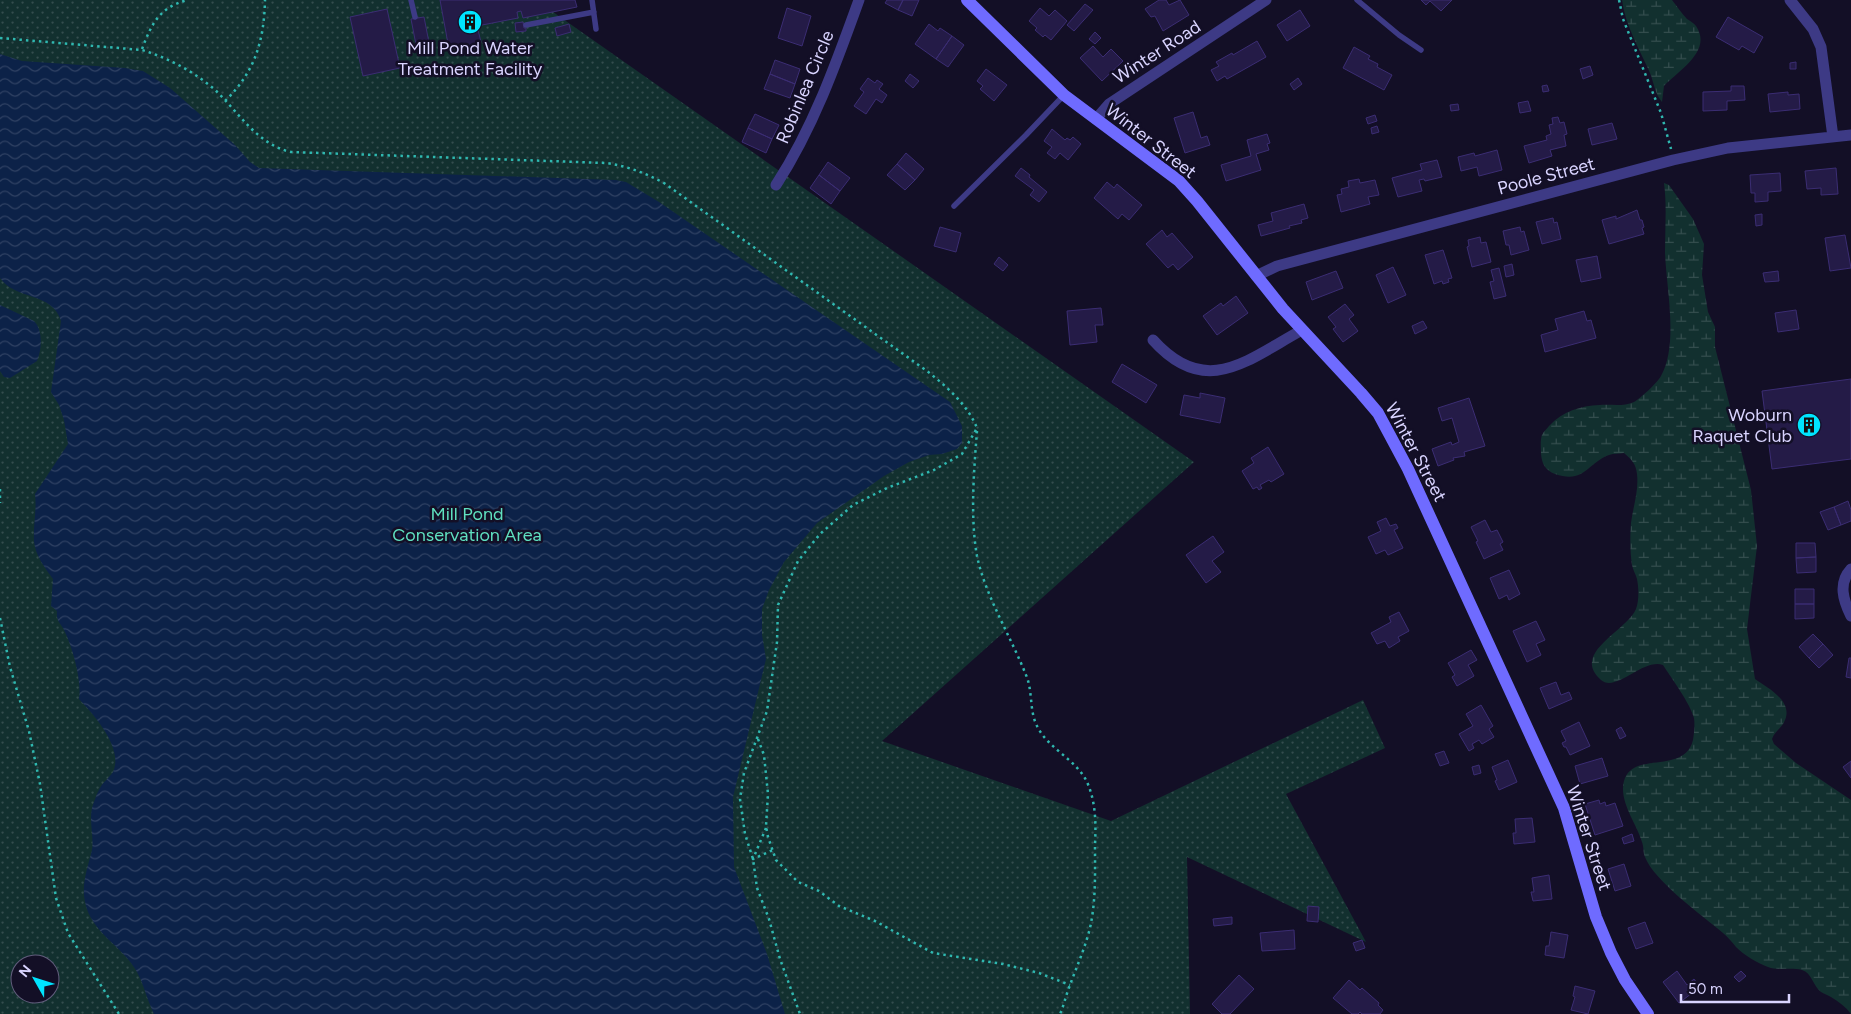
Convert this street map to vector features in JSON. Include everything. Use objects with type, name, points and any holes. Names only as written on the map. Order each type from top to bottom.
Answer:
[{"type":"street","name":"Robinlea Circle","points":[[776,185],[810,125],[828,84],[859,0]]},
{"type":"street","name":"Winter Street","points":[[966,0],[1064,95],[1180,181],[1302,330],[1370,403],[1400,453],[1564,808],[1603,936],[1625,980],[1648,1014]]},
{"type":"street","name":"Winter Road","points":[[1096,119],[1109,104],[1266,0]]},
{"type":"street","points":[[1790,0],[1813,29],[1821,47],[1834,137]]},
{"type":"street","name":"Poole Street","points":[[1256,276],[1277,266],[1673,160],[1728,148],[1851,135]]},
{"type":"street","points":[[1153,340],[1162,350],[1182,364],[1200,370],[1222,371],[1242,363],[1302,330]]},
{"type":"street","points":[[1851,569],[1844,578],[1842,586],[1846,606],[1851,616]]},
{"type":"lane","points":[[411,0],[415,17]]},
{"type":"lane","points":[[592,0],[596,29]]},
{"type":"lane","points":[[1357,0],[1399,35],[1422,50]]},
{"type":"lane","points":[[526,25],[594,12]]},
{"type":"lane","points":[[954,206],[1064,95]]},
{"type":"path","points":[[142,50],[155,19],[167,9],[188,0]]},
{"type":"path","points":[[225,101],[235,91],[258,54],[265,0]]},
{"type":"path","points":[[1619,0],[1623,19],[1661,113],[1673,160]]},
{"type":"path","points":[[0,38],[142,50],[182,67],[216,91],[253,132],[278,149],[291,152],[606,163],[641,172],[664,183],[927,371],[950,390],[970,412],[977,428],[974,472],[974,533],[977,557],[985,582],[1027,677],[1032,712],[1037,727],[1046,739],[1076,766],[1092,796],[1096,820],[1096,881],[1090,927],[1060,1014]]},
{"type":"path","points":[[800,1014],[757,888],[745,834],[740,799],[744,773],[767,711],[777,642],[778,605],[798,561],[820,534],[853,505],[887,488],[934,470],[962,454],[977,428]]},
{"type":"path","points":[[0,489],[0,503]]},
{"type":"path","points":[[0,618],[10,666],[29,732],[40,784],[56,898],[68,933],[119,1014]]},
{"type":"path","points":[[757,738],[764,754],[767,784],[766,826],[776,860],[798,882],[819,891],[839,906],[875,921],[933,953],[1003,964],[1039,973],[1070,985]]},
{"type":"path","points":[[752,859],[766,826]]},
{"type":"path","points":[[752,859],[773,850]]},
{"type":"green space","name":"Mill Pond Conservation Area","points":[[0,0],[536,0],[1194,462],[882,741],[1111,821],[1363,700],[1385,748],[1286,794],[1366,942],[1187,857],[1190,1014],[0,1014]]},
{"type":"green space","points":[[1622,0],[1672,0],[1685,17],[1695,25],[1700,35],[1700,44],[1692,60],[1664,86],[1662,102],[1630,28]]},
{"type":"green space","points":[[1664,183],[1669,185],[1693,219],[1704,244],[1702,275],[1708,312],[1715,327],[1715,347],[1751,490],[1757,546],[1747,629],[1755,679],[1778,696],[1786,707],[1787,713],[1784,723],[1772,739],[1774,744],[1796,763],[1851,800],[1851,1014],[1840,1003],[1821,992],[1802,970],[1768,967],[1743,953],[1725,935],[1668,887],[1650,866],[1644,855],[1640,836],[1625,802],[1623,789],[1626,776],[1633,769],[1643,765],[1678,758],[1687,751],[1693,740],[1694,718],[1685,698],[1663,665],[1647,666],[1622,679],[1607,683],[1601,680],[1593,670],[1592,661],[1596,651],[1631,617],[1637,606],[1638,587],[1632,565],[1630,539],[1637,487],[1636,467],[1624,453],[1613,454],[1579,474],[1565,476],[1549,471],[1541,458],[1541,437],[1554,421],[1572,410],[1604,405],[1630,404],[1649,390],[1661,376],[1666,363],[1670,332],[1665,252],[1666,209]]},
{"type":"water","name":"Mill Pond Conservation Area","points":[[0,54],[22,61],[125,68],[143,71],[170,88],[235,145],[250,162],[259,168],[616,180],[626,182],[659,202],[950,402],[962,426],[962,443],[957,449],[942,454],[929,455],[909,462],[884,476],[817,523],[784,562],[769,590],[762,609],[762,635],[766,659],[733,797],[734,867],[767,954],[785,1014],[154,1014],[137,972],[124,954],[100,931],[88,913],[85,902],[84,882],[92,850],[92,808],[100,787],[113,772],[115,763],[114,753],[106,732],[79,699],[80,692],[74,656],[65,632],[58,620],[57,611],[51,606],[53,579],[41,561],[35,546],[35,494],[68,444],[64,420],[59,405],[51,392],[61,321],[57,312],[50,305],[15,290],[0,278]]},
{"type":"water","points":[[0,305],[34,321],[40,334],[41,345],[37,361],[10,378],[4,377],[0,371]]},
{"type":"building","name":"Mill Pond Water Treatment Facility","points":[[440,0],[575,0],[577,7],[523,18],[521,11],[517,12],[518,18],[477,26],[481,42],[449,49]]},
{"type":"building","points":[[887,0],[903,0],[898,10],[885,3]]},
{"type":"building","points":[[903,0],[919,0],[912,16],[898,10]]},
{"type":"building","points":[[1159,0],[1166,0],[1169,5],[1180,0],[1189,15],[1163,31],[1155,16],[1151,17],[1145,9]]},
{"type":"building","points":[[1421,0],[1452,0],[1441,11],[1430,1],[1426,5]]},
{"type":"building","points":[[1085,4],[1093,10],[1074,31],[1067,25]]},
{"type":"building","points":[[787,8],[811,16],[802,46],[778,38]]},
{"type":"building","points":[[1040,8],[1049,16],[1055,10],[1067,21],[1051,40],[1045,35],[1043,37],[1029,21]]},
{"type":"building","points":[[387,9],[400,68],[363,76],[350,17]]},
{"type":"building","points":[[1300,10],[1310,26],[1287,41],[1277,25]]},
{"type":"building","points":[[424,17],[431,53],[418,55],[411,19]]},
{"type":"building","points":[[1728,17],[1763,37],[1754,53],[1742,46],[1739,50],[1716,37]]},
{"type":"building","points":[[523,22],[526,31],[516,32],[515,23]]},
{"type":"building","points":[[569,24],[571,32],[557,36],[555,28]]},
{"type":"building","points":[[929,24],[938,31],[940,28],[952,36],[936,59],[915,44]]},
{"type":"building","points":[[1095,32],[1101,38],[1095,44],[1089,39]]},
{"type":"building","points":[[952,36],[964,45],[948,67],[936,59]]},
{"type":"building","points":[[1257,41],[1266,57],[1227,79],[1225,76],[1217,81],[1211,70],[1219,66],[1216,62],[1232,53],[1233,55]]},
{"type":"building","points":[[1093,46],[1103,57],[1111,49],[1123,61],[1102,81],[1080,58]]},
{"type":"building","points":[[1354,47],[1370,56],[1368,59],[1378,64],[1377,67],[1392,75],[1384,90],[1343,68]]},
{"type":"building","points":[[775,60],[800,69],[795,84],[770,74]]},
{"type":"building","points":[[1796,62],[1796,69],[1790,69],[1790,63]]},
{"type":"building","points":[[1590,66],[1593,75],[1583,79],[1580,69]]},
{"type":"building","points":[[986,69],[1007,85],[994,101],[980,89],[983,86],[977,81]]},
{"type":"building","points":[[770,74],[795,84],[790,98],[764,89]]},
{"type":"building","points":[[910,74],[919,81],[913,88],[905,81]]},
{"type":"building","points":[[868,78],[875,83],[877,80],[883,84],[879,89],[887,95],[882,103],[876,99],[866,114],[854,106],[864,92],[860,89]]},
{"type":"building","points":[[1298,78],[1302,84],[1294,90],[1290,84]]},
{"type":"building","points":[[1547,85],[1549,91],[1543,92],[1542,86]]},
{"type":"building","points":[[1731,86],[1744,86],[1745,100],[1727,101],[1727,110],[1703,111],[1703,92],[1731,91]]},
{"type":"building","points":[[1788,92],[1788,95],[1799,94],[1800,109],[1770,112],[1768,94]]},
{"type":"building","points":[[1528,101],[1531,111],[1520,113],[1518,103]]},
{"type":"building","points":[[1458,104],[1459,110],[1451,111],[1450,105]]},
{"type":"building","points":[[1193,112],[1201,138],[1207,136],[1210,145],[1185,153],[1174,118]]},
{"type":"building","points":[[755,114],[779,125],[772,139],[748,128]]},
{"type":"building","points":[[1375,115],[1377,121],[1368,124],[1366,118]]},
{"type":"building","points":[[1558,117],[1560,123],[1564,122],[1567,134],[1564,135],[1566,146],[1550,150],[1552,156],[1529,163],[1524,146],[1547,140],[1546,136],[1551,134],[1549,125],[1553,124],[1552,118]]},
{"type":"building","points":[[1612,123],[1617,139],[1592,145],[1588,129]]},
{"type":"building","points":[[1377,126],[1379,132],[1372,134],[1371,128]]},
{"type":"building","points":[[748,128],[772,139],[766,153],[742,142]]},
{"type":"building","points":[[1052,129],[1065,140],[1067,138],[1070,140],[1073,137],[1081,144],[1068,160],[1060,153],[1055,159],[1047,153],[1052,147],[1044,141]]},
{"type":"building","points":[[1267,134],[1270,143],[1267,144],[1269,150],[1256,154],[1261,170],[1226,181],[1221,165],[1251,156],[1247,140]]},
{"type":"building","points":[[1497,150],[1502,170],[1479,176],[1477,167],[1461,171],[1458,157],[1474,153],[1475,156]]},
{"type":"building","points":[[906,153],[924,169],[915,180],[897,164]]},
{"type":"building","points":[[1437,160],[1442,177],[1425,181],[1424,179],[1419,180],[1422,191],[1398,197],[1392,178],[1422,170],[1420,164]]},
{"type":"building","points":[[828,162],[850,178],[840,191],[819,175]]},
{"type":"building","points":[[897,164],[915,180],[905,190],[887,175]]},
{"type":"building","points":[[1021,168],[1047,192],[1039,202],[1030,195],[1034,190],[1015,176]]},
{"type":"building","points":[[1836,168],[1838,194],[1821,195],[1821,188],[1807,189],[1805,171]]},
{"type":"building","points":[[1780,173],[1781,191],[1768,192],[1768,201],[1755,202],[1755,193],[1751,193],[1750,175]]},
{"type":"building","points":[[819,175],[840,191],[831,204],[810,188]]},
{"type":"building","points":[[1359,179],[1360,183],[1375,180],[1379,195],[1368,197],[1370,204],[1341,212],[1337,195],[1342,194],[1341,189],[1349,187],[1348,181]]},
{"type":"building","points":[[1107,182],[1114,188],[1117,184],[1142,205],[1129,220],[1122,214],[1118,219],[1094,198]]},
{"type":"building","points":[[1304,204],[1308,218],[1301,220],[1302,223],[1261,236],[1258,225],[1273,221],[1271,213]]},
{"type":"building","points":[[1637,210],[1640,220],[1642,220],[1644,234],[1609,244],[1602,220],[1616,216],[1616,219]]},
{"type":"building","points":[[1762,214],[1762,225],[1756,226],[1755,215]]},
{"type":"building","points":[[1553,218],[1554,223],[1557,222],[1561,239],[1542,244],[1536,222]]},
{"type":"building","points":[[940,227],[961,233],[956,252],[934,246]]},
{"type":"building","points":[[1520,227],[1521,232],[1524,231],[1529,250],[1511,255],[1509,245],[1506,245],[1503,231]]},
{"type":"building","points":[[1162,230],[1167,237],[1172,233],[1193,257],[1178,270],[1173,264],[1168,268],[1146,244]]},
{"type":"building","points":[[1845,235],[1851,268],[1830,271],[1825,238]]},
{"type":"building","points":[[1480,237],[1481,243],[1486,242],[1491,262],[1472,267],[1467,247],[1469,246],[1468,240]]},
{"type":"building","points":[[1443,250],[1452,278],[1448,279],[1449,282],[1443,284],[1442,281],[1434,284],[1425,255]]},
{"type":"building","points":[[1597,256],[1601,278],[1581,282],[1576,260]]},
{"type":"building","points":[[999,257],[1008,265],[1003,271],[994,264]]},
{"type":"building","points":[[1512,264],[1514,275],[1506,277],[1504,266]]},
{"type":"building","points":[[1393,267],[1406,295],[1388,303],[1376,275]]},
{"type":"building","points":[[1499,268],[1506,296],[1494,299],[1490,282],[1494,281],[1491,270]]},
{"type":"building","points":[[1336,271],[1343,288],[1312,300],[1306,282]]},
{"type":"building","points":[[1778,271],[1779,281],[1765,282],[1763,273]]},
{"type":"building","points":[[1236,296],[1248,313],[1217,335],[1203,316],[1221,303],[1223,306]]},
{"type":"building","points":[[1345,304],[1354,315],[1349,319],[1358,331],[1343,342],[1333,329],[1336,327],[1328,317]]},
{"type":"building","points":[[1101,308],[1103,325],[1095,325],[1097,342],[1070,345],[1067,311]]},
{"type":"building","points":[[1796,310],[1799,329],[1778,332],[1775,313]]},
{"type":"building","points":[[1584,311],[1587,321],[1591,320],[1596,338],[1545,352],[1541,335],[1558,330],[1555,319]]},
{"type":"building","points":[[1423,321],[1427,328],[1415,334],[1412,326]]},
{"type":"building","points":[[1122,364],[1157,385],[1146,403],[1112,382]]},
{"type":"building","name":"Woburn Raquet Club","points":[[1851,379],[1851,459],[1772,469],[1762,391]]},
{"type":"building","points":[[1200,393],[1225,398],[1220,423],[1180,415],[1184,395],[1200,398]]},
{"type":"building","points":[[1469,398],[1485,446],[1464,452],[1465,456],[1453,458],[1454,460],[1438,466],[1432,449],[1451,442],[1452,445],[1459,442],[1452,418],[1442,421],[1438,408]]},
{"type":"building","points":[[1268,447],[1284,474],[1271,482],[1269,480],[1260,485],[1262,488],[1259,490],[1257,487],[1253,489],[1242,471],[1254,463],[1251,458]]},
{"type":"building","points":[[1848,501],[1851,510],[1851,521],[1841,525],[1834,507]]},
{"type":"building","points":[[1834,507],[1841,525],[1828,530],[1820,512]]},
{"type":"building","points":[[1386,518],[1390,526],[1396,524],[1398,528],[1394,530],[1403,548],[1388,555],[1385,550],[1376,554],[1368,537],[1381,531],[1377,522]]},
{"type":"building","points":[[1485,520],[1491,532],[1497,530],[1503,542],[1500,544],[1503,550],[1484,559],[1471,527]]},
{"type":"building","points":[[1213,536],[1224,552],[1212,561],[1221,572],[1206,583],[1186,555]]},
{"type":"building","points":[[1796,543],[1815,543],[1816,557],[1796,558]]},
{"type":"building","points":[[1816,557],[1816,572],[1797,573],[1796,558]]},
{"type":"building","points":[[1509,570],[1520,594],[1509,600],[1507,595],[1499,599],[1490,578]]},
{"type":"building","points":[[1795,589],[1814,589],[1814,604],[1795,604]]},
{"type":"building","points":[[1795,604],[1814,604],[1814,618],[1795,619]]},
{"type":"building","points":[[1399,612],[1409,631],[1398,637],[1400,641],[1389,648],[1385,641],[1377,644],[1371,633],[1391,622],[1389,617]]},
{"type":"building","points":[[1536,621],[1545,640],[1536,644],[1541,655],[1527,662],[1513,631]]},
{"type":"building","points":[[1813,634],[1823,644],[1809,658],[1799,647]]},
{"type":"building","points":[[1823,644],[1833,655],[1819,668],[1809,658]]},
{"type":"building","points":[[1471,650],[1477,660],[1468,665],[1474,676],[1457,686],[1452,677],[1455,675],[1448,663]]},
{"type":"building","points":[[1849,658],[1851,658],[1851,678],[1846,677]]},
{"type":"building","points":[[1556,682],[1561,695],[1569,692],[1572,699],[1549,709],[1540,688]]},
{"type":"building","points":[[1481,705],[1493,726],[1489,729],[1494,737],[1482,744],[1479,740],[1472,744],[1474,748],[1469,751],[1459,734],[1473,726],[1466,714]]},
{"type":"building","points":[[1579,722],[1590,746],[1570,755],[1562,743],[1566,741],[1561,731]]},
{"type":"building","points":[[1621,727],[1626,736],[1620,739],[1616,730]]},
{"type":"building","points":[[1444,751],[1449,763],[1440,766],[1435,754]]},
{"type":"building","points":[[1602,758],[1608,776],[1580,784],[1575,766]]},
{"type":"building","points":[[1508,760],[1517,782],[1499,790],[1492,767]]},
{"type":"building","points":[[1851,761],[1851,778],[1843,767]]},
{"type":"building","points":[[1479,765],[1481,773],[1474,775],[1472,767]]},
{"type":"building","points":[[1599,800],[1600,804],[1605,802],[1606,806],[1615,803],[1623,826],[1595,835],[1585,804]]},
{"type":"building","points":[[1532,818],[1535,842],[1514,844],[1513,833],[1516,833],[1515,819]]},
{"type":"building","points":[[1632,834],[1634,841],[1624,844],[1622,838]]},
{"type":"building","points":[[1624,864],[1631,886],[1615,891],[1608,869]]},
{"type":"building","points":[[1549,875],[1552,899],[1533,901],[1531,892],[1534,892],[1532,878]]},
{"type":"building","points":[[1308,906],[1319,907],[1318,922],[1307,921]]},
{"type":"building","points":[[1232,917],[1232,924],[1214,926],[1213,919]]},
{"type":"building","points":[[1645,922],[1653,943],[1636,949],[1628,928]]},
{"type":"building","points":[[1294,930],[1295,949],[1262,951],[1260,933]]},
{"type":"building","points":[[1551,932],[1568,935],[1564,958],[1545,955],[1546,946],[1549,946]]},
{"type":"building","points":[[1362,940],[1365,948],[1356,951],[1353,943]]},
{"type":"building","points":[[1677,971],[1687,985],[1694,979],[1700,987],[1679,1003],[1663,982]]},
{"type":"building","points":[[1741,971],[1746,976],[1739,982],[1734,977]]},
{"type":"building","points":[[1239,975],[1254,989],[1230,1014],[1222,1014],[1212,1004]]},
{"type":"building","points":[[1349,980],[1360,990],[1362,988],[1379,1003],[1378,1005],[1383,1010],[1380,1014],[1362,1014],[1360,1012],[1352,1014],[1333,998]]},
{"type":"building","points":[[1575,986],[1595,991],[1588,1014],[1571,1010],[1575,997],[1573,996]]},
{"type":"place","name":"Mill Pond Water Treatment Facility","points":[[470,22]]},
{"type":"place","name":"Woburn Raquet Club","points":[[1809,425]]}]
